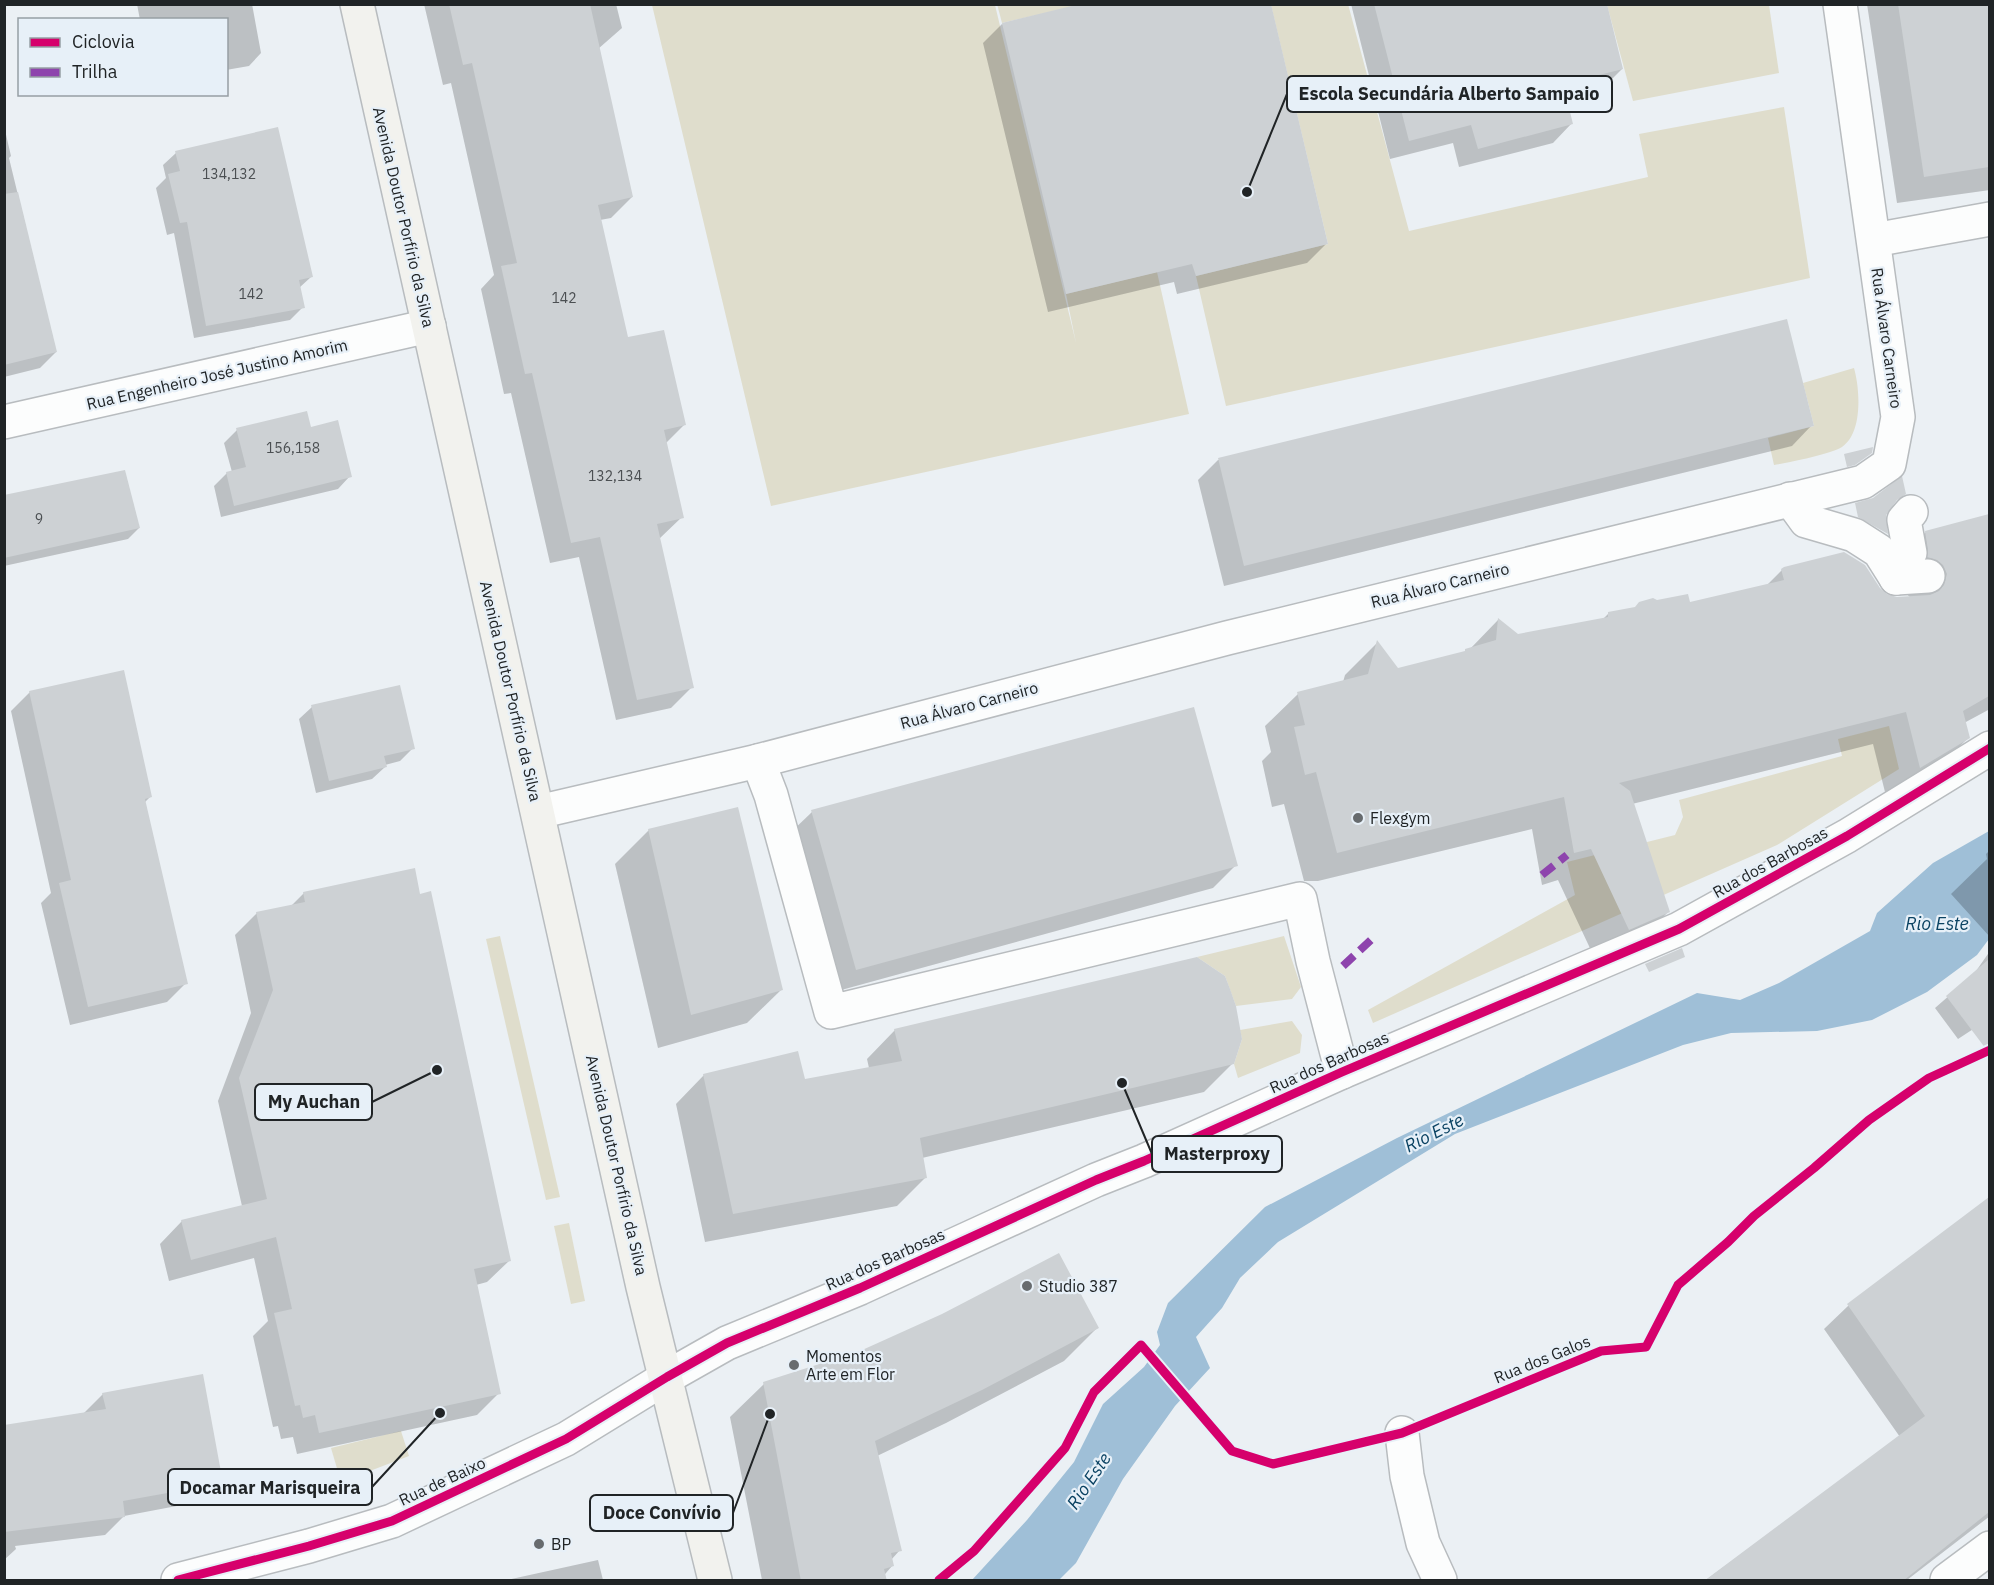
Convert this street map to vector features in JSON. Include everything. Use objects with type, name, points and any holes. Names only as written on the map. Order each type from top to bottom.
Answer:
[{"type":"main road","name":"Avenida Doutor Porfírio da Silva","points":[[357,4],[641,1275],[715,1581]]},
{"type":"street","name":"Rua Álvaro Carneiro","points":[[538,812],[758,760],[1227,638],[1790,498],[1863,482],[1889,464],[1898,417],[1840,4]]},
{"type":"street","points":[[1874,240],[1989,219]]},
{"type":"street","name":"Rua Engenheiro José Justino Amorim","points":[[4,422],[429,326]]},
{"type":"street","points":[[1790,498],[1806,521],[1854,535],[1912,577],[1904,520],[1911,512]]},
{"type":"street","name":"Rua dos Barbosas","points":[[667,1377],[727,1344],[860,1288],[1096,1180],[1144,1161],[1342,1072],[1679,929],[1847,836],[1989,748]]},
{"type":"street","points":[[758,760],[771,795],[831,1012],[1300,899],[1313,961],[1342,1072]]},
{"type":"street","name":"Rua de Baixo","points":[[178,1581],[392,1521],[566,1439],[667,1377]]},
{"type":"street","points":[[1402,1433],[1407,1476],[1423,1542],[1440,1581]]},
{"type":"street","points":[[1947,1581],[1989,1548]]},
{"type":"shaded area","points":[[997,4],[1080,5],[1002,23]]},
{"type":"shaded area","points":[[1348,4],[1409,231],[1648,177],[1639,134],[1784,107],[1810,278],[1226,406],[1196,276],[1328,244],[1271,5]]},
{"type":"shaded area","points":[[652,5],[995,5],[1076,343],[1066,294],[1157,272],[1189,414],[771,506]]},
{"type":"shaded area","points":[[1607,5],[1769,5],[1779,73],[1633,101]]},
{"type":"shaded area","points":[[1854,368],[1858,387],[1858,410],[1854,432],[1849,440],[1842,447],[1829,452],[1774,465],[1768,438],[1814,426],[1803,383]]},
{"type":"shaded area","points":[[1889,726],[1899,769],[1777,845],[1373,1023],[1368,1010],[1575,895],[1567,862],[1675,835],[1683,817],[1679,800],[1842,756],[1838,739]]},
{"type":"shaded area","points":[[500,936],[560,1197],[546,1200],[486,939]]},
{"type":"shaded area","points":[[1284,936],[1301,987],[1292,999],[1236,1006],[1225,976],[1197,957]]},
{"type":"shaded area","points":[[1292,1021],[1302,1035],[1300,1053],[1238,1078],[1234,1064],[1242,1039],[1240,1030]]},
{"type":"shaded area","points":[[569,1223],[585,1301],[571,1304],[554,1226]]},
{"type":"shaded area","points":[[401,1431],[409,1456],[341,1482],[331,1448]]},
{"type":"water","name":"Rio Este","points":[[1989,831],[1989,939],[1977,955],[1927,992],[1872,1020],[1817,1031],[1731,1033],[1683,1045],[1455,1134],[1278,1242],[1240,1278],[1222,1308],[1196,1337],[1210,1368],[1175,1406],[1123,1479],[1076,1563],[1059,1580],[972,1580],[1027,1520],[1074,1462],[1103,1404],[1144,1367],[1160,1345],[1157,1332],[1168,1303],[1265,1207],[1397,1138],[1697,993],[1740,1000],[1779,983],[1870,931],[1877,913],[1933,863]]},
{"type":"building","points":[[449,4],[590,4],[633,197],[598,205],[628,337],[664,330],[686,425],[664,430],[684,518],[657,524],[694,688],[637,700],[600,537],[571,543],[532,373],[525,374],[501,266],[517,263],[472,63],[463,65]]},
{"type":"building","points":[[1080,4],[1271,4],[1328,244],[1196,276],[1192,264],[1066,294],[1002,23]]},
{"type":"building","points":[[1374,4],[1607,4],[1623,69],[1563,84],[1573,124],[1478,149],[1471,125],[1409,141]]},
{"type":"building","points":[[1898,4],[1989,4],[1989,167],[1924,177]]},
{"type":"building","points":[[278,127],[313,277],[299,280],[305,308],[206,326],[187,222],[180,223],[168,174],[180,171],[175,151]]},
{"type":"building","points":[[18,192],[57,352],[4,365],[4,194]]},
{"type":"building","points":[[1787,319],[1814,426],[1244,566],[1218,458]]},
{"type":"building","points":[[307,411],[311,427],[338,420],[352,477],[234,506],[226,472],[246,467],[236,428]]},
{"type":"building","points":[[1873,447],[1872,453],[1855,465],[1847,467],[1844,454]]},
{"type":"building","points":[[125,470],[140,528],[4,558],[4,495]]},
{"type":"building","points":[[1902,476],[1906,494],[1897,500],[1886,515],[1888,534],[1858,517],[1855,503],[1873,498]]},
{"type":"building","points":[[1989,514],[1989,696],[1963,711],[1970,738],[1920,768],[1906,712],[1619,783],[1630,791],[1670,912],[1629,930],[1591,849],[1574,853],[1564,797],[1337,853],[1316,772],[1305,775],[1294,727],[1305,725],[1297,692],[1368,674],[1377,640],[1398,668],[1465,651],[1465,649],[1496,640],[1498,618],[1518,634],[1608,617],[1608,612],[1635,607],[1639,602],[1653,598],[1657,600],[1688,594],[1690,602],[1784,580],[1781,569],[1784,567],[1844,552],[1865,565],[1880,588],[1887,594],[1897,597],[1930,595],[1939,591],[1944,585],[1947,574],[1943,565],[1927,557],[1925,531]]},
{"type":"building","points":[[124,670],[152,797],[145,799],[188,984],[88,1007],[59,883],[71,880],[29,691]]},
{"type":"building","points":[[400,685],[415,749],[384,756],[387,767],[329,781],[311,705]]},
{"type":"building","points":[[1194,707],[1238,866],[856,970],[811,810]]},
{"type":"building","points":[[738,807],[783,990],[691,1015],[648,829]]},
{"type":"building","points":[[415,868],[420,894],[431,891],[511,1261],[474,1269],[501,1394],[319,1433],[315,1415],[303,1418],[300,1405],[295,1406],[274,1313],[292,1309],[276,1237],[191,1260],[181,1220],[267,1199],[239,1078],[273,990],[256,912],[305,902],[303,892]]},
{"type":"building","points":[[1682,948],[1685,957],[1649,972],[1645,964]]},
{"type":"building","points":[[1197,957],[1225,976],[1236,1006],[1242,1039],[1234,1064],[920,1138],[927,1178],[733,1214],[703,1074],[798,1051],[805,1079],[902,1061],[894,1029]]},
{"type":"building","points":[[1989,959],[1989,1053],[1946,996]]},
{"type":"building","points":[[1989,1197],[1989,1512],[1903,1581],[1704,1581],[1925,1416],[1847,1304]]},
{"type":"building","points":[[1059,1253],[1099,1328],[982,1390],[875,1441],[902,1551],[891,1553],[894,1566],[884,1569],[887,1581],[801,1581],[763,1382],[860,1351],[942,1314]]},
{"type":"building","points":[[203,1374],[223,1483],[123,1501],[125,1517],[4,1532],[4,1425],[106,1409],[102,1393]]},
{"type":"marked path","points":[[1542,875],[1567,855]]},
{"type":"marked path","points":[[1343,966],[1373,938]]},
{"type":"cycle path","points":[[178,1580],[309,1546],[392,1521],[566,1439],[727,1343],[860,1288],[1096,1180],[1144,1161],[1342,1072],[1679,929],[1847,836],[1990,748]]},
{"type":"cycle path","name":"Rua dos Galos","points":[[939,1580],[974,1551],[1065,1448],[1094,1392],[1141,1345],[1232,1451],[1273,1464],[1402,1433],[1601,1351],[1646,1347],[1678,1285],[1754,1216],[1869,1120],[1929,1078],[1990,1050]]},
{"type":"place","name":"Escola Secundária Alberto Sampaio","points":[[1247,192]]},
{"type":"place","name":"Flexgym","points":[[1358,818]]},
{"type":"place","name":"My Auchan","points":[[437,1070]]},
{"type":"place","name":"Masterproxy","points":[[1122,1083]]},
{"type":"place","name":"Studio 387","points":[[1027,1286]]},
{"type":"place","name":"Momentos Arte em Flor","points":[[794,1365]]},
{"type":"place","name":"Docamar Marisqueira","points":[[440,1413]]},
{"type":"place","name":"Doce Convívio","points":[[770,1414]]},
{"type":"place","name":"BP","points":[[539,1544]]}]
